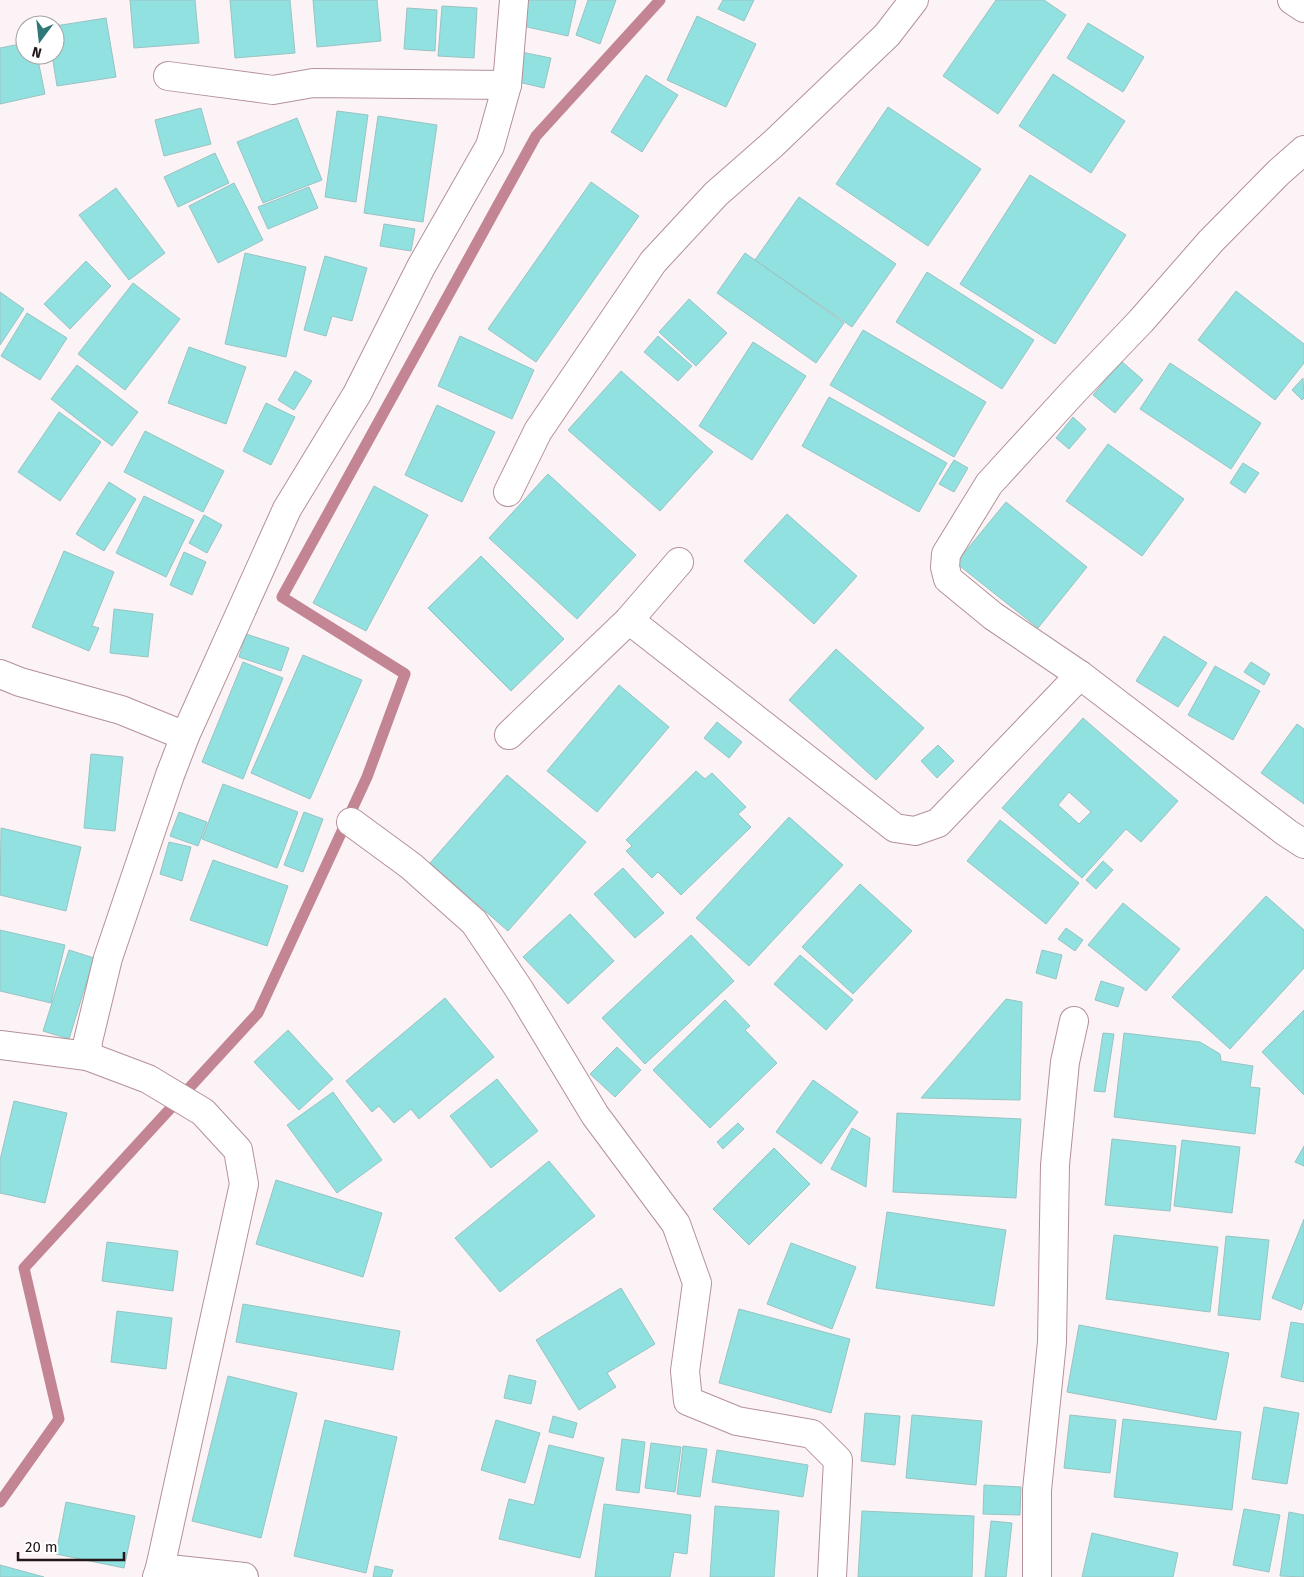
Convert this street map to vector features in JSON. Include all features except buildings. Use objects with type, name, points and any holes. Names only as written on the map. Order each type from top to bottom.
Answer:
[{"type":"street","points":[[87,1056],[88,1041],[108,958],[185,736],[287,509],[357,394],[421,268],[490,146],[507,85],[514,0]]},
{"type":"street","points":[[508,492],[538,431],[653,262],[716,194],[773,144],[887,35],[914,0]]},
{"type":"street","points":[[1292,0],[1304,8]]},
{"type":"street","points":[[168,76],[273,90],[313,83],[507,85]]},
{"type":"street","points":[[1304,150],[1279,172],[1211,241],[1141,321],[989,484],[946,554],[945,567],[948,578],[993,616],[1080,675],[1304,844]]},
{"type":"street","points":[[509,736],[629,620],[679,562]]},
{"type":"street","points":[[629,620],[895,828],[915,831],[938,823],[1080,675]]},
{"type":"street","points":[[0,674],[20,682],[121,710],[185,736]]},
{"type":"street","points":[[351,822],[411,866],[474,922],[519,989],[594,1115],[676,1224],[697,1283],[685,1371],[688,1401],[737,1421],[812,1434],[838,1460],[832,1577]]},
{"type":"street","points":[[1038,1577],[1037,1490],[1052,1342],[1054,1165],[1065,1062],[1074,1021]]},
{"type":"street","points":[[0,1045],[87,1056],[148,1079],[203,1112],[238,1150],[244,1184],[158,1572],[244,1577]]},
{"type":"waterway","points":[[0,1502],[59,1419],[24,1268],[258,1013],[367,777],[405,674],[282,597],[536,136],[660,0]]}]
